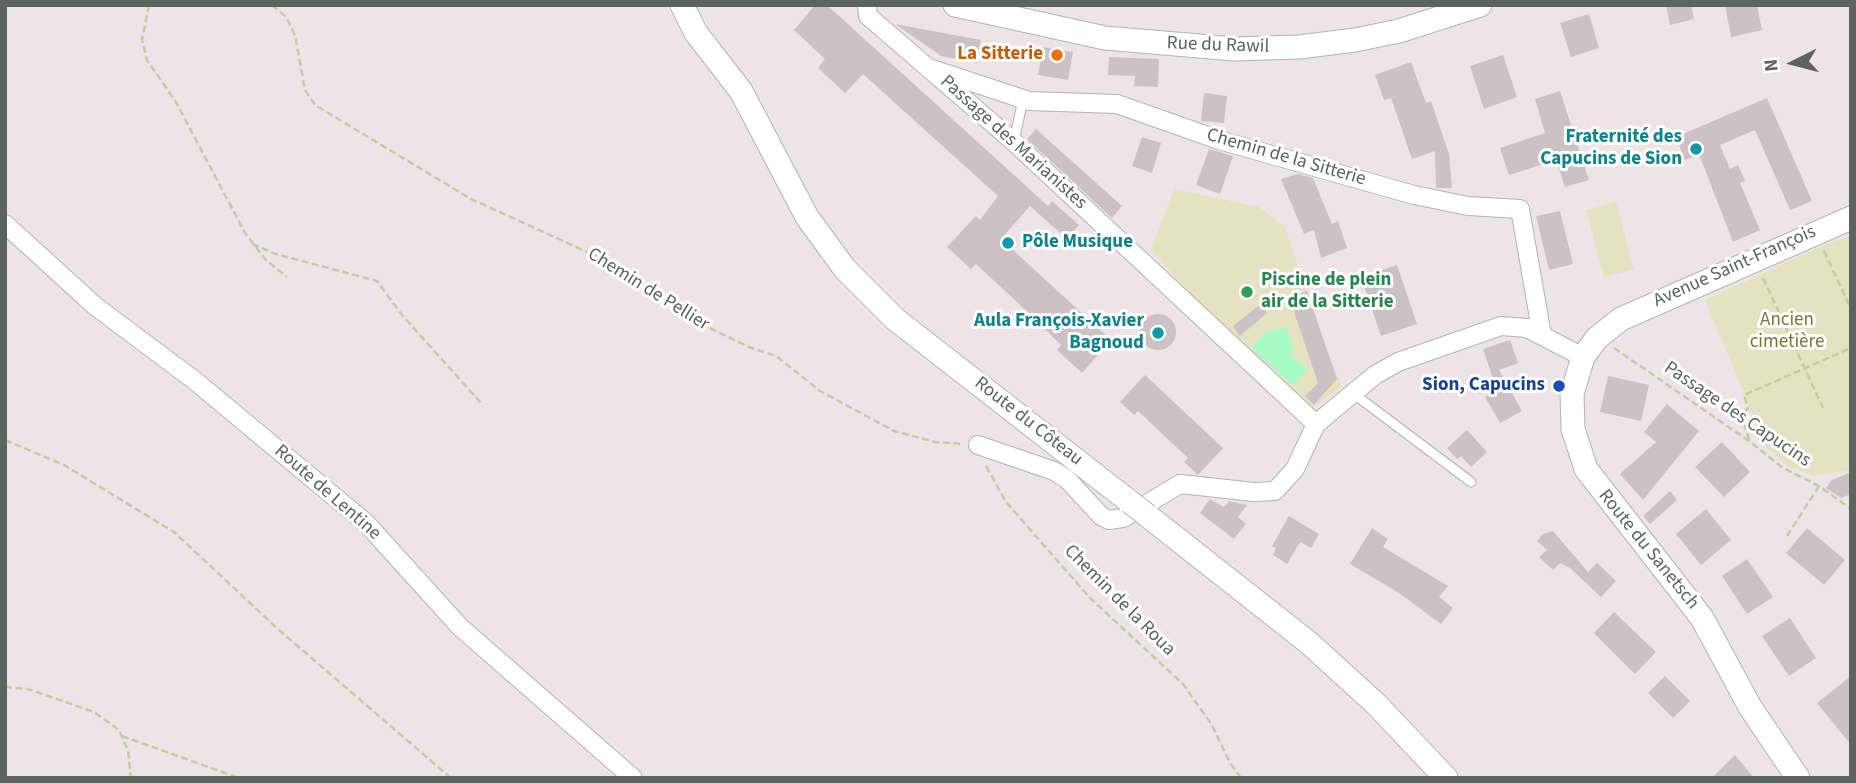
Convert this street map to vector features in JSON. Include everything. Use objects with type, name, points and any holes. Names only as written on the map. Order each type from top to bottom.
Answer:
[{"type":"street","name":"Route du Côteau","points":[[682,5],[696,33],[741,91],[800,207],[845,269],[905,327],[1319,651],[1394,722],[1446,778]]},
{"type":"street","name":"Passage des Marianistes","points":[[867,5],[869,16],[1014,142],[1316,424]]},
{"type":"street","name":"Rue du Rawil","points":[[956,5],[1105,38],[1234,49],[1355,40],[1435,13],[1480,5]]},
{"type":"street","name":"Chemin de la Sitterie","points":[[932,69],[1023,99],[1117,104],[1219,140],[1414,195],[1468,206],[1520,209],[1542,335]]},
{"type":"street","name":"Avenue Saint-François","points":[[1621,319],[1851,218]]},
{"type":"street","name":"Route de Lentine","points":[[5,225],[95,306],[194,380],[358,515],[460,627],[633,778]]},
{"type":"street","name":"Route du Sanetsch","points":[[1621,319],[1597,338],[1583,357],[1576,375],[1571,412],[1577,449],[1586,469],[1702,618],[1751,707],[1798,778]]},
{"type":"street","points":[[978,444],[1067,478],[1101,516],[1109,520],[1134,513],[1180,484],[1254,492],[1275,491],[1295,469],[1316,424],[1375,375],[1398,362],[1501,326],[1527,328],[1583,357]]},
{"type":"lane","points":[[1014,142],[1023,99]]},
{"type":"lane","points":[[1354,394],[1471,482]]},
{"type":"path","points":[[149,5],[142,39],[147,60],[176,102],[252,244],[287,277]]},
{"type":"path","name":"Chemin de Pellier","points":[[272,5],[286,17],[295,35],[305,90],[315,105],[471,199],[609,262],[695,321],[776,356],[820,390],[894,431],[935,442],[978,444]]},
{"type":"path","points":[[1815,232],[1851,309]]},
{"type":"path","points":[[252,244],[276,254],[377,281],[402,314],[482,404]]},
{"type":"path","points":[[1761,274],[1824,408]]},
{"type":"path","name":"Passage des Capucins","points":[[1609,344],[1749,440],[1783,468],[1819,486],[1851,509]]},
{"type":"path","points":[[1749,440],[1741,413],[1748,409],[1744,395],[1851,348]]},
{"type":"path","points":[[5,440],[64,465],[174,532],[279,630],[451,778]]},
{"type":"path","name":"Chemin de la Roua","points":[[978,444],[988,473],[1006,502],[1091,598],[1183,684],[1212,725],[1230,763],[1241,778]]},
{"type":"path","points":[[1787,536],[1819,486]]},
{"type":"path","points":[[5,687],[28,690],[94,712],[119,730],[128,751],[131,778]]},
{"type":"path","points":[[122,736],[239,778]]},
{"type":"green space","name":"Piscine de plein air de la Sitterie","points":[[1174,189],[1259,207],[1285,227],[1325,347],[1342,386],[1309,410],[1225,333],[1151,250]]},
{"type":"green space","points":[[1616,202],[1634,269],[1604,277],[1586,210]]},
{"type":"green space","name":"Ancien cimetière","points":[[1851,236],[1851,470],[1814,476],[1789,467],[1767,448],[1705,300],[1822,246]]},
{"type":"shaded area","points":[[1286,327],[1294,350],[1290,355],[1307,370],[1293,386],[1251,347],[1265,333]]},
{"type":"building","points":[[815,5],[827,5],[1048,206],[1052,201],[1079,225],[1067,239],[1030,206],[1001,239],[1111,340],[1082,373],[1057,350],[1061,345],[1016,301],[976,264],[971,269],[947,247],[976,216],[980,220],[998,196],[863,74],[845,93],[818,68],[825,59],[794,30]]},
{"type":"building","points":[[1666,5],[1691,5],[1694,19],[1670,25]]},
{"type":"building","points":[[1725,5],[1757,5],[1762,30],[1731,37]]},
{"type":"building","points":[[1589,14],[1599,48],[1571,57],[1560,23]]},
{"type":"building","points":[[895,24],[981,40],[977,63],[941,56]]},
{"type":"building","points":[[1043,47],[1073,52],[1068,80],[1038,75]]},
{"type":"building","points":[[1503,55],[1517,97],[1484,109],[1470,66]]},
{"type":"building","points":[[1109,57],[1159,59],[1158,87],[1134,86],[1135,76],[1108,75]]},
{"type":"building","points":[[1411,62],[1426,103],[1431,101],[1449,154],[1452,188],[1436,188],[1435,151],[1412,159],[1391,98],[1384,100],[1375,75]]},
{"type":"building","points":[[1560,91],[1589,180],[1565,187],[1556,160],[1509,175],[1500,148],[1545,133],[1535,99]]},
{"type":"building","points":[[1204,93],[1227,96],[1224,123],[1201,121]]},
{"type":"building","name":"Fraternité des Capucins de Sion","points":[[1767,98],[1812,201],[1790,210],[1755,130],[1720,145],[1730,169],[1738,165],[1745,181],[1740,183],[1760,230],[1733,242],[1699,154],[1685,160],[1676,137]]},
{"type":"building","points":[[1036,129],[1122,206],[1112,218],[1027,139]]},
{"type":"building","points":[[1142,137],[1161,143],[1152,173],[1132,166]]},
{"type":"building","points":[[1209,149],[1233,156],[1220,194],[1196,185]]},
{"type":"building","points":[[1298,174],[1313,178],[1332,224],[1338,221],[1347,248],[1321,258],[1314,230],[1304,234],[1281,179]]},
{"type":"building","points":[[1560,211],[1573,264],[1549,270],[1536,216]]},
{"type":"building","points":[[1397,265],[1417,324],[1381,336],[1361,277]]},
{"type":"building","points":[[1307,291],[1337,379],[1314,405],[1305,396],[1318,383],[1289,297]]},
{"type":"building","points":[[1261,304],[1267,313],[1240,336],[1233,326]]},
{"type":"building","name":"Aula François-Xavier Bagnoud","points":[[1158,314],[1171,319],[1176,332],[1171,345],[1158,350],[1145,345],[1140,332],[1145,319]]},
{"type":"building","points":[[1510,340],[1518,363],[1499,370],[1522,411],[1500,423],[1485,397],[1497,390],[1483,349]]},
{"type":"building","points":[[1145,375],[1223,448],[1198,475],[1184,462],[1188,458],[1138,411],[1134,415],[1120,402]]},
{"type":"building","points":[[1608,376],[1649,385],[1641,421],[1600,412]]},
{"type":"building","points":[[1667,404],[1699,431],[1643,500],[1620,474],[1656,442],[1644,432]]},
{"type":"building","points":[[1467,430],[1487,452],[1471,467],[1461,456],[1457,459],[1447,448]]},
{"type":"building","points":[[1722,442],[1750,472],[1724,497],[1695,467]]},
{"type":"building","points":[[1851,472],[1851,494],[1841,498],[1826,488],[1832,480]]},
{"type":"building","points":[[1670,491],[1677,500],[1650,524],[1643,516]]},
{"type":"building","points":[[1210,499],[1224,507],[1229,501],[1247,505],[1238,517],[1246,524],[1234,539],[1200,513]]},
{"type":"building","points":[[1706,509],[1731,540],[1701,565],[1676,534]]},
{"type":"building","points":[[1289,516],[1319,534],[1311,548],[1300,542],[1287,564],[1273,555],[1276,548],[1272,546]]},
{"type":"building","points":[[1372,528],[1388,539],[1383,547],[1448,586],[1439,597],[1453,608],[1441,624],[1399,593],[1350,564]]},
{"type":"building","points":[[1807,528],[1845,560],[1824,585],[1786,553]]},
{"type":"building","points":[[1553,531],[1588,572],[1597,563],[1616,581],[1601,597],[1570,568],[1560,563],[1553,570],[1539,557],[1547,550],[1537,541],[1543,534]]},
{"type":"building","points":[[1747,559],[1773,597],[1747,614],[1722,576]]},
{"type":"building","points":[[1614,612],[1656,652],[1635,674],[1594,633]]},
{"type":"building","points":[[1790,618],[1816,658],[1789,676],[1762,636]]},
{"type":"building","points":[[1665,676],[1690,701],[1673,718],[1648,693]]},
{"type":"building","points":[[1851,676],[1851,745],[1817,703]]},
{"type":"building","points":[[1735,755],[1754,778],[1712,778]]},
{"type":"place","name":"La Sitterie","points":[[1057,55]]},
{"type":"place","name":"Fraternité des Capucins de Sion","points":[[1696,149]]},
{"type":"place","name":"Pôle Musique","points":[[1008,243]]},
{"type":"place","name":"Piscine de plein air de la Sitterie","points":[[1247,292]]},
{"type":"place","name":"Aula François-Xavier Bagnoud","points":[[1158,333]]},
{"type":"place","name":"Sion, Capucins","points":[[1559,386]]}]
